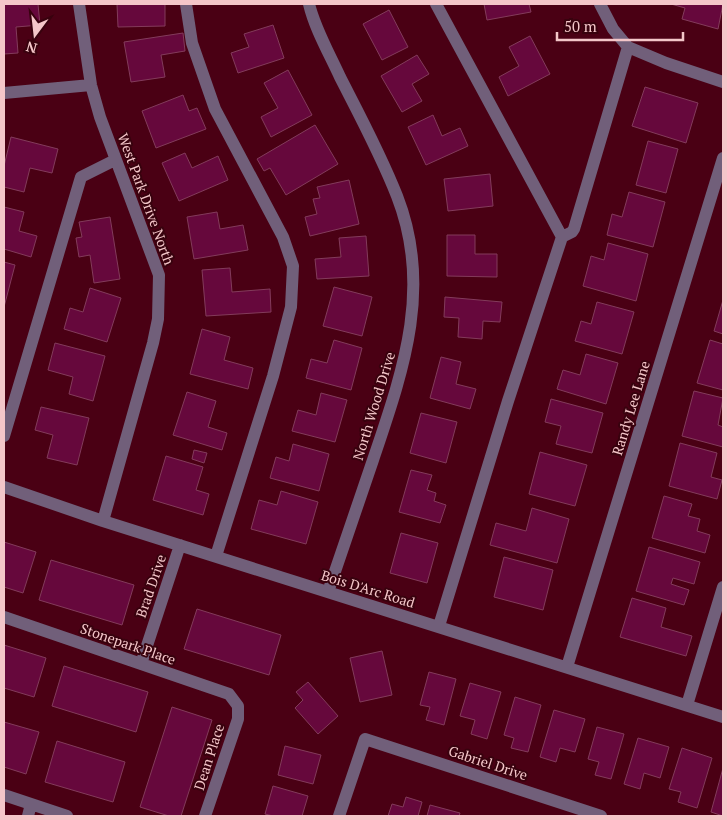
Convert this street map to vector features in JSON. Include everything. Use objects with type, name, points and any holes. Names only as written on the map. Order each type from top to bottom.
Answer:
[{"type":"street","name":"West Park Drive North","points":[[79,4],[91,85],[115,160],[152,254],[158,275],[159,296],[153,343],[103,521]]},
{"type":"street","points":[[186,4],[192,43],[215,110],[283,237],[293,266],[291,308],[273,376],[216,556]]},
{"type":"street","name":"North Wood Drive","points":[[309,4],[324,43],[385,166],[398,198],[408,232],[415,280],[413,319],[398,386],[328,592]]},
{"type":"street","points":[[436,4],[562,237]]},
{"type":"street","points":[[600,4],[613,29],[628,47],[666,63],[723,82]]},
{"type":"street","points":[[439,626],[508,401],[562,237],[574,229],[628,47]]},
{"type":"street","points":[[4,93],[91,85]]},
{"type":"street","name":"Randy Lee Lane","points":[[567,667],[723,158]]},
{"type":"street","points":[[4,436],[81,177],[115,160]]},
{"type":"street","name":"Bois D'Arc Road","points":[[4,487],[103,521],[723,717]]},
{"type":"street","name":"Brad Drive","points":[[140,664],[180,545]]},
{"type":"street","points":[[687,705],[723,587]]},
{"type":"street","name":"Stonepark Place","points":[[4,617],[229,694],[238,706]]},
{"type":"street","name":"Dean Place","points":[[205,816],[238,719],[238,706]]},
{"type":"street","name":"Gabriel Drive","points":[[339,816],[365,739],[601,816]]},
{"type":"street","points":[[4,795],[30,810],[67,816]]},
{"type":"building","points":[[4,4],[38,4],[40,25],[16,27],[18,53],[4,54]]},
{"type":"building","points":[[117,4],[165,4],[165,26],[118,27]]},
{"type":"building","points":[[484,4],[529,4],[531,12],[487,20]]},
{"type":"building","points":[[671,4],[723,4],[718,29],[682,19],[685,8]]},
{"type":"building","points":[[389,10],[408,47],[382,60],[363,24]]},
{"type":"building","points":[[273,25],[284,58],[238,73],[231,53],[249,47],[244,34]]},
{"type":"building","points":[[183,33],[185,51],[161,55],[165,77],[131,82],[124,42]]},
{"type":"building","points":[[530,36],[550,74],[508,96],[499,77],[519,66],[509,47]]},
{"type":"building","points":[[417,55],[429,74],[412,84],[422,101],[402,112],[381,76]]},
{"type":"building","points":[[288,70],[312,115],[271,137],[261,117],[278,108],[264,83]]},
{"type":"building","points":[[645,87],[698,103],[686,143],[632,126]]},
{"type":"building","points":[[183,95],[189,111],[197,108],[206,129],[156,148],[142,111]]},
{"type":"building","points":[[433,115],[442,136],[460,128],[468,146],[426,165],[408,127]]},
{"type":"building","points":[[315,125],[338,164],[286,195],[270,168],[264,171],[257,159]]},
{"type":"building","points":[[11,137],[58,149],[52,173],[30,168],[24,192],[4,187],[4,166]]},
{"type":"building","points":[[648,141],[678,149],[666,193],[636,185]]},
{"type":"building","points":[[185,153],[192,168],[218,156],[228,180],[179,201],[162,163]]},
{"type":"building","points":[[490,174],[493,206],[448,211],[444,179]]},
{"type":"building","points":[[349,180],[359,224],[310,236],[305,217],[317,214],[313,199],[320,198],[317,187]]},
{"type":"building","points":[[629,192],[665,202],[653,247],[607,235],[612,214],[622,217]]},
{"type":"building","points":[[4,207],[24,212],[19,231],[37,236],[31,257],[4,249]]},
{"type":"building","points":[[217,212],[220,229],[243,225],[248,250],[194,259],[187,217]]},
{"type":"building","points":[[110,217],[120,279],[94,283],[90,255],[79,257],[76,238],[82,237],[79,222]]},
{"type":"building","points":[[447,235],[475,235],[475,254],[497,254],[497,277],[447,276]]},
{"type":"building","points":[[366,236],[369,276],[317,279],[315,259],[341,257],[339,238]]},
{"type":"building","points":[[608,243],[648,254],[636,301],[583,286],[591,256],[604,260]]},
{"type":"building","points":[[4,262],[15,265],[4,307]]},
{"type":"building","points":[[230,268],[232,292],[270,289],[271,312],[206,316],[202,270]]},
{"type":"building","points":[[334,287],[372,297],[362,336],[323,326]]},
{"type":"building","points":[[90,288],[121,298],[107,342],[64,329],[70,308],[83,312]]},
{"type":"building","points":[[445,297],[502,302],[500,322],[483,321],[482,339],[458,337],[459,318],[444,317]]},
{"type":"building","points":[[723,300],[723,334],[714,331]]},
{"type":"building","points":[[597,302],[634,312],[622,354],[575,341],[581,321],[591,324]]},
{"type":"building","points":[[202,329],[230,337],[224,360],[253,368],[248,389],[190,374]]},
{"type":"building","points":[[334,340],[362,348],[351,390],[306,378],[311,359],[327,363]]},
{"type":"building","points":[[710,340],[723,344],[723,390],[697,383]]},
{"type":"building","points":[[55,343],[105,356],[93,401],[69,394],[73,377],[48,370]]},
{"type":"building","points":[[586,354],[618,363],[606,404],[557,389],[563,370],[580,375]]},
{"type":"building","points":[[441,357],[461,362],[456,384],[476,389],[470,409],[430,398]]},
{"type":"building","points":[[694,391],[723,398],[718,425],[723,427],[723,447],[682,436]]},
{"type":"building","points":[[187,392],[216,401],[208,427],[227,433],[222,450],[173,435]]},
{"type":"building","points":[[321,393],[347,400],[335,442],[292,431],[298,410],[316,415]]},
{"type":"building","points":[[551,399],[603,413],[592,453],[556,444],[561,426],[545,422]]},
{"type":"building","points":[[41,407],[89,418],[77,465],[47,458],[53,435],[35,430]]},
{"type":"building","points":[[421,413],[457,422],[446,463],[410,453]]},
{"type":"building","points":[[680,443],[717,453],[711,477],[722,480],[717,499],[669,486]]},
{"type":"building","points":[[293,444],[329,454],[319,491],[270,478],[276,457],[289,461]]},
{"type":"building","points":[[194,450],[207,453],[204,463],[192,459]]},
{"type":"building","points":[[540,452],[587,465],[575,506],[529,494]]},
{"type":"building","points":[[166,456],[203,467],[196,490],[209,494],[203,515],[153,500]]},
{"type":"building","points":[[411,470],[432,475],[427,490],[436,493],[434,501],[446,505],[440,523],[399,512]]},
{"type":"building","points":[[281,491],[318,502],[306,544],[251,529],[259,500],[277,505]]},
{"type":"building","points":[[664,496],[692,504],[688,516],[700,519],[697,531],[710,535],[705,553],[652,538]]},
{"type":"building","points":[[532,508],[569,519],[557,563],[490,545],[496,523],[526,531]]},
{"type":"building","points":[[401,533],[438,543],[427,583],[390,573]]},
{"type":"building","points":[[4,542],[36,552],[23,593],[4,587]]},
{"type":"building","points":[[649,547],[700,562],[694,584],[673,578],[671,584],[689,590],[684,605],[636,591]]},
{"type":"building","points":[[504,557],[553,570],[543,610],[494,597]]},
{"type":"building","points":[[51,560],[134,585],[122,625],[39,600]]},
{"type":"building","points":[[632,598],[666,608],[661,627],[692,636],[686,656],[620,637]]},
{"type":"building","points":[[197,609],[281,635],[269,675],[184,649]]},
{"type":"building","points":[[4,645],[46,658],[34,697],[4,688]]},
{"type":"building","points":[[382,651],[392,695],[360,702],[350,658]]},
{"type":"building","points":[[64,666],[148,692],[136,732],[52,706]]},
{"type":"building","points":[[429,672],[456,679],[444,725],[426,720],[430,707],[420,705]]},
{"type":"building","points":[[308,682],[338,716],[318,734],[295,708],[303,700],[296,692]]},
{"type":"building","points":[[470,683],[501,692],[487,739],[471,734],[475,720],[460,716]]},
{"type":"building","points":[[515,697],[541,705],[528,752],[511,748],[514,738],[504,735]]},
{"type":"building","points":[[172,707],[212,720],[181,816],[169,816],[140,807]]},
{"type":"building","points":[[554,710],[585,719],[575,752],[560,748],[556,762],[540,757]]},
{"type":"building","points":[[4,722],[39,732],[26,774],[4,767]]},
{"type":"building","points":[[597,727],[624,734],[611,779],[595,775],[599,762],[588,759]]},
{"type":"building","points":[[638,738],[669,747],[660,778],[644,773],[640,789],[624,784]]},
{"type":"building","points":[[57,741],[125,762],[113,802],[45,782]]},
{"type":"building","points":[[285,746],[321,755],[313,784],[278,775]]},
{"type":"building","points":[[682,748],[712,758],[697,808],[678,802],[681,792],[669,789]]},
{"type":"building","points":[[723,768],[723,816],[711,812]]},
{"type":"building","points":[[273,786],[308,796],[302,816],[273,816],[265,814]]},
{"type":"building","points":[[406,797],[422,802],[418,816],[388,816],[392,804],[403,807]]},
{"type":"building","points":[[430,805],[460,813],[459,816],[427,816]]}]
